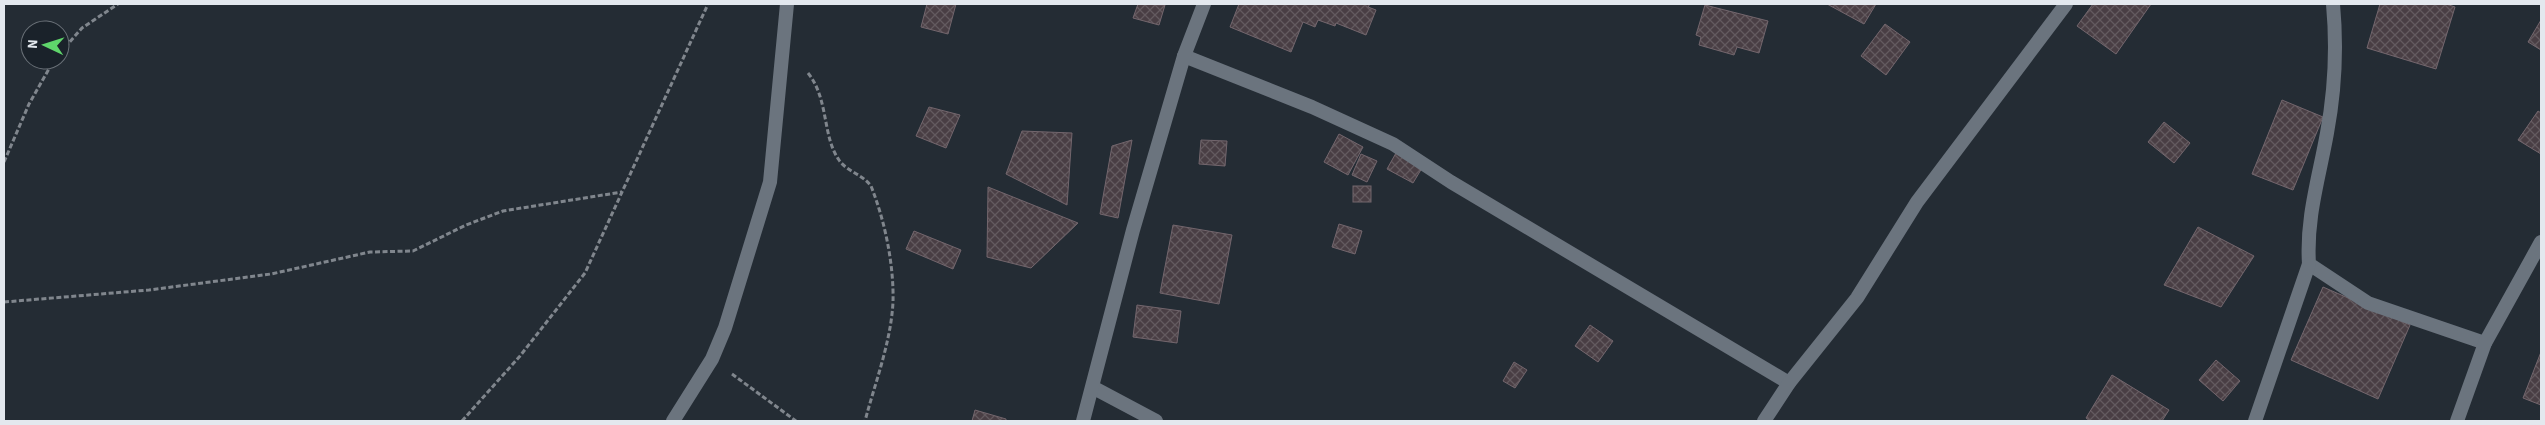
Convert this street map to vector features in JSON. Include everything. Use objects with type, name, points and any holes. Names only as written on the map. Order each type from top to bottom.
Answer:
[{"type":"street","points":[[674,421],[712,359],[725,328],[770,182],[787,4]]},
{"type":"street","points":[[1083,421],[1094,388],[1133,230],[1184,56],[1204,4]]},
{"type":"street","points":[[1764,421],[1789,383],[1858,298],[1917,202],[2066,4]]},
{"type":"street","points":[[2255,421],[2309,264],[2311,204],[2333,97],[2335,61],[2333,4]]},
{"type":"street","points":[[1184,56],[1312,107],[1393,144],[1451,182],[1789,383]]},
{"type":"street","points":[[2457,421],[2485,343],[2541,242]]},
{"type":"street","points":[[2309,264],[2368,303],[2485,343]]},
{"type":"street","points":[[1094,388],[1156,421]]},
{"type":"path","points":[[70,42],[82,28],[118,4]]},
{"type":"path","points":[[462,421],[527,348],[585,274],[708,4]]},
{"type":"path","points":[[784,44],[817,86],[838,159],[844,166],[863,176],[871,186],[891,263],[893,303],[887,336],[864,421]]},
{"type":"path","points":[[4,162],[29,104],[48,70]]},
{"type":"path","points":[[4,302],[185,285],[271,274],[370,252],[413,251],[466,225],[503,211],[622,192]]},
{"type":"path","points":[[712,359],[796,421]]},
{"type":"building","points":[[927,4],[956,4],[948,34],[921,27]]},
{"type":"building","points":[[1138,4],[1165,5],[1159,25],[1133,18]]},
{"type":"building","points":[[1239,4],[1370,4],[1368,7],[1376,10],[1366,35],[1336,23],[1335,26],[1318,20],[1315,27],[1303,22],[1291,52],[1230,27]]},
{"type":"building","points":[[1827,4],[1876,4],[1864,24]]},
{"type":"building","points":[[2093,4],[2151,4],[2116,54],[2077,26]]},
{"type":"building","points":[[2380,4],[2446,4],[2455,7],[2436,69],[2367,48]]},
{"type":"building","points":[[1705,5],[1768,21],[1759,53],[1737,47],[1734,55],[1699,45],[1701,37],[1696,35]]},
{"type":"building","points":[[2541,20],[2541,50],[2528,42]]},
{"type":"building","points":[[1885,24],[1910,42],[1886,75],[1861,56]]},
{"type":"building","points":[[2282,100],[2323,117],[2293,190],[2252,174]]},
{"type":"building","points":[[929,107],[960,115],[946,148],[916,136]]},
{"type":"building","points":[[2538,111],[2541,113],[2541,154],[2518,140]]},
{"type":"building","points":[[2164,122],[2190,143],[2174,163],[2148,142]]},
{"type":"building","points":[[1022,131],[1072,133],[1067,205],[1006,174]]},
{"type":"building","points":[[1339,134],[1363,147],[1348,175],[1324,162]]},
{"type":"building","points":[[1132,140],[1118,218],[1100,214],[1112,146]]},
{"type":"building","points":[[1201,140],[1227,141],[1225,166],[1199,164]]},
{"type":"building","points":[[1396,153],[1422,168],[1413,183],[1387,169]]},
{"type":"building","points":[[1361,154],[1377,161],[1367,182],[1352,175]]},
{"type":"building","points":[[1353,186],[1371,186],[1371,202],[1353,202]]},
{"type":"building","points":[[988,187],[1078,223],[1031,268],[987,257]]},
{"type":"building","points":[[1339,224],[1362,231],[1355,254],[1332,247]]},
{"type":"building","points":[[1173,225],[1232,235],[1219,304],[1160,293]]},
{"type":"building","points":[[2198,227],[2254,256],[2221,307],[2164,285]]},
{"type":"building","points":[[914,231],[961,250],[953,269],[906,249]]},
{"type":"building","points":[[2323,287],[2410,325],[2378,399],[2291,360]]},
{"type":"building","points":[[1137,305],[1181,311],[1177,343],[1133,337]]},
{"type":"building","points":[[1590,325],[1613,341],[1598,362],[1575,346]]},
{"type":"building","points":[[2541,352],[2541,405],[2523,398]]},
{"type":"building","points":[[2216,360],[2240,381],[2223,401],[2199,380]]},
{"type":"building","points":[[1514,362],[1527,370],[1515,388],[1503,381]]},
{"type":"building","points":[[2112,375],[2169,410],[2162,421],[2090,421],[2086,418]]},
{"type":"building","points":[[975,410],[1006,419],[1006,421],[972,421]]}]
